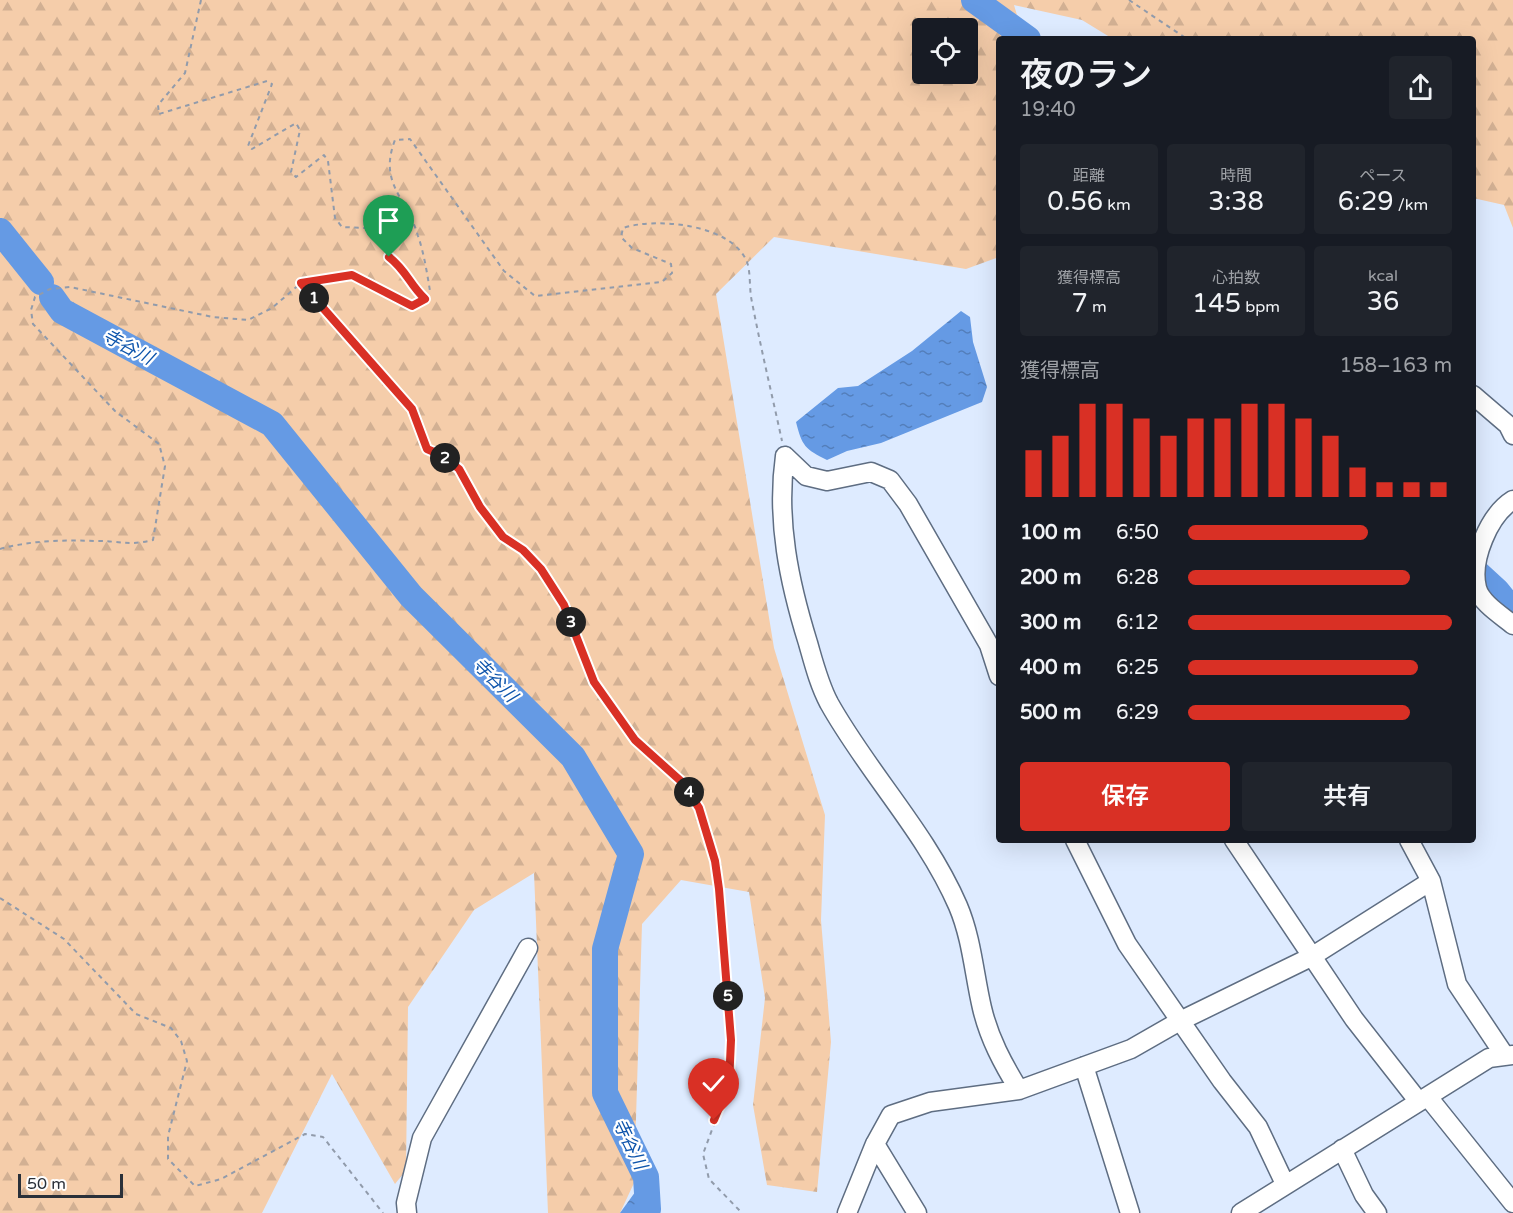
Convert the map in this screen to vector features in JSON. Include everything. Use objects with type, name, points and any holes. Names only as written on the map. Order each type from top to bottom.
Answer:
[{"type":"street","points":[[1476,398],[1508,425],[1513,435]]},
{"type":"street","points":[[785,456],[806,476],[827,481],[871,472],[890,480],[908,504],[989,645],[996,667]]},
{"type":"street","points":[[785,456],[780,502],[790,578],[820,684],[829,703],[934,860],[958,907],[970,942],[982,1009],[996,1052],[1019,1090]]},
{"type":"street","points":[[1513,500],[1506,504],[1481,539],[1477,562],[1477,588],[1484,600],[1513,625]]},
{"type":"street","points":[[1076,843],[1126,944],[1258,1127],[1285,1184]]},
{"type":"street","points":[[1236,843],[1354,1019],[1513,1203]]},
{"type":"street","points":[[1241,1213],[1489,1058],[1509,1055],[1457,984],[1431,881],[1411,843]]},
{"type":"street","points":[[847,1213],[874,1144],[891,1115],[930,1102],[1019,1090],[1131,1049],[1180,1021],[1311,957],[1431,881]]},
{"type":"street","points":[[407,1213],[406,1203],[422,1138],[528,948]]},
{"type":"street","points":[[1084,1066],[1130,1213]]},
{"type":"street","points":[[874,1144],[917,1213]]},
{"type":"street","points":[[1342,1149],[1364,1195],[1377,1213]]},
{"type":"path","points":[[201,0],[185,73],[158,105],[159,114],[267,81],[272,84],[248,146],[252,149],[296,123],[300,130],[291,172],[296,177],[324,155],[328,161],[335,218],[342,227],[385,229],[389,257],[404,269],[413,288],[425,299]]},
{"type":"path","points":[[1129,0],[1182,36]]},
{"type":"path","points":[[0,549],[49,541],[101,541],[132,545],[153,540],[163,484],[165,466],[159,444],[116,411],[33,324],[31,310],[35,297],[50,289],[70,287],[213,317],[248,320],[272,308],[301,283],[352,275],[412,306],[425,299],[430,291],[418,234],[394,185],[387,160],[394,140],[410,140],[504,272],[535,296],[662,282],[672,273],[671,264],[632,248],[621,237],[623,228],[655,223],[713,232],[735,244],[747,262],[750,293],[785,456]]},
{"type":"path","points":[[301,283],[412,409],[427,449],[443,456],[459,469],[480,507],[503,537],[523,550],[541,569],[564,605],[594,682],[635,740],[683,783],[699,808],[715,861],[719,889],[731,1040],[729,1084],[703,1154],[709,1179],[742,1213]]},
{"type":"path","points":[[0,898],[64,939],[136,1014],[171,1028],[180,1041],[187,1061],[168,1136],[168,1159],[195,1186],[221,1179],[304,1134],[323,1137],[383,1213]]},
{"type":"green space","points":[[0,0],[1513,0],[1513,228],[1504,205],[1476,199],[1476,36],[1108,36],[1082,20],[1014,5],[1023,36],[996,36],[996,258],[966,269],[774,237],[716,294],[774,648],[825,815],[821,920],[831,1042],[817,1192],[767,1185],[753,1105],[765,998],[749,892],[681,880],[642,924],[634,1183],[620,1213],[548,1213],[534,873],[474,910],[408,1007],[406,1170],[395,1184],[332,1074],[262,1213],[0,1213]]},
{"type":"water","points":[[961,311],[970,317],[973,342],[987,387],[982,402],[881,443],[847,451],[827,460],[806,446],[800,437],[796,422],[838,388],[858,386],[912,351]]},
{"type":"water","points":[[646,1177],[656,1200],[652,1213],[620,1213]]},
{"type":"waterway","points":[[974,0],[1024,36]]},
{"type":"waterway","name":"寺谷川","points":[[0,231],[41,282]]},
{"type":"waterway","name":"寺谷川","points":[[52,297],[62,311],[272,424],[411,596],[573,757],[631,854],[605,949],[605,1093],[646,1177],[648,1209],[644,1213]]},
{"type":"waterway","points":[[1476,572],[1497,591],[1513,611]]},
{"type":"route","points":[[389,257],[404,269],[413,288],[425,299],[412,306],[352,275],[301,283],[412,409],[427,449],[443,456],[459,469],[480,507],[503,537],[523,550],[541,569],[564,605],[594,682],[635,740],[683,783],[699,808],[715,861],[719,889],[731,1040],[729,1084],[714,1120]]}]
